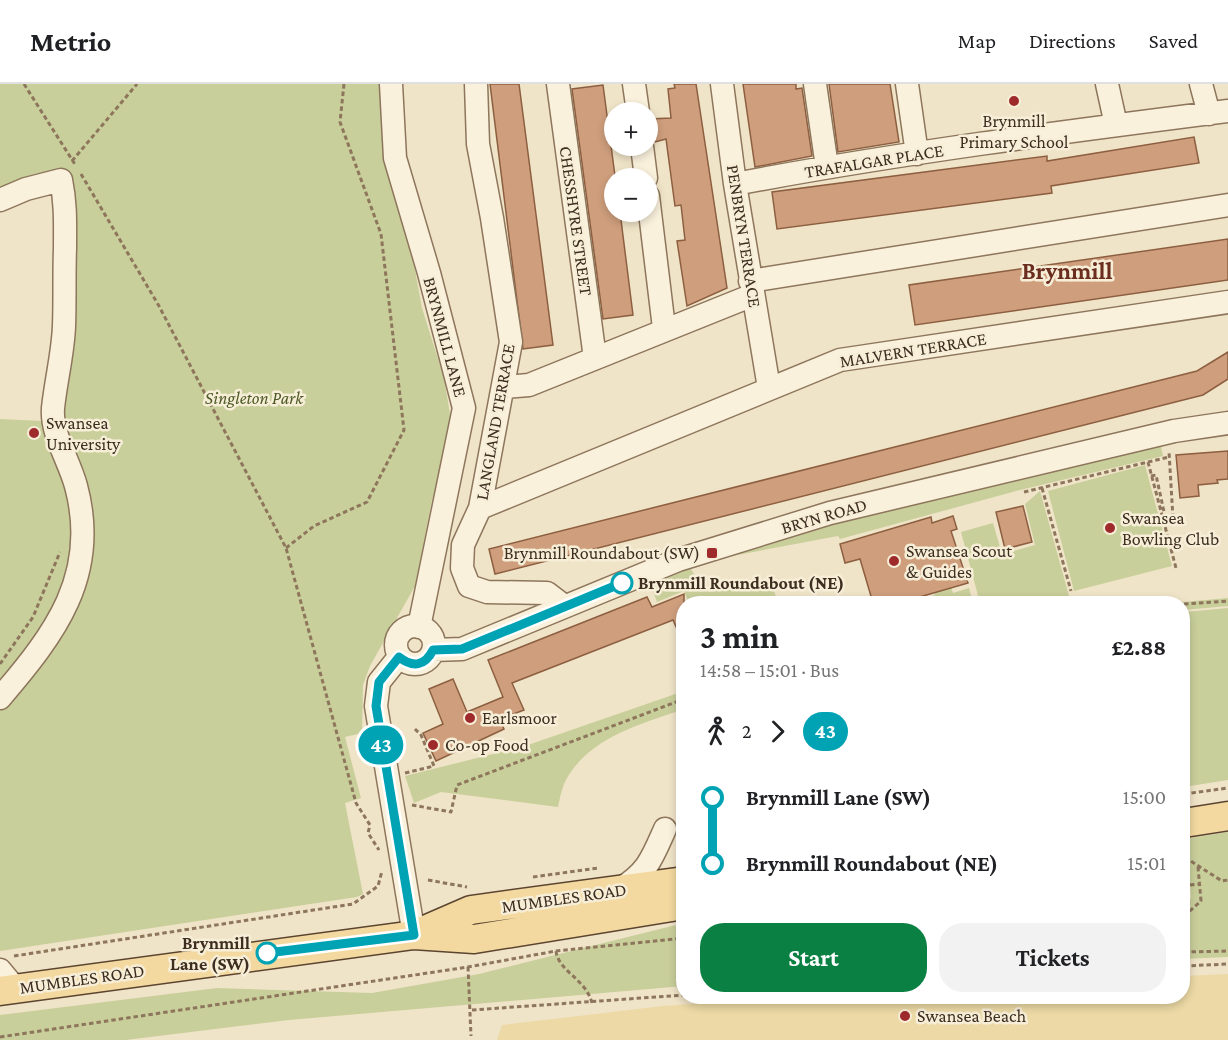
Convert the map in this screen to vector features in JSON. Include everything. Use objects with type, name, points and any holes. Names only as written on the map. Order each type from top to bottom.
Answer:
[{"type":"main road","points":[[1190,806],[1228,800]]},
{"type":"main road","points":[[1190,822],[1228,816]]},
{"type":"main road","name":"MUMBLES ROAD","points":[[414,935],[471,910],[676,882]]},
{"type":"main road","name":"MUMBLES ROAD","points":[[7,976],[414,935],[474,939],[676,906]]},
{"type":"street","name":"BRYNMILL LANE","points":[[391,84],[395,158],[429,273],[464,408],[419,627]]},
{"type":"street","name":"LANGLAND TERRACE","points":[[476,84],[478,144],[511,342],[480,508],[463,545],[462,568],[469,586],[487,592],[548,593],[564,606]]},
{"type":"street","name":"CHESSHYRE STREET","points":[[558,84],[595,358]]},
{"type":"street","points":[[634,84],[637,102]]},
{"type":"street","name":"PENBRYN TERRACE","points":[[722,84],[735,184],[769,388]]},
{"type":"street","points":[[815,84],[826,167]]},
{"type":"street","points":[[907,84],[917,154]]},
{"type":"street","points":[[1107,84],[1116,125]]},
{"type":"street","points":[[1201,84],[1219,113]]},
{"type":"street","name":"TRAFALGAR PLACE","points":[[735,184],[826,167],[1116,125],[1219,113]]},
{"type":"street","points":[[0,200],[26,189],[61,180],[66,204],[64,327],[53,410],[54,425],[72,470],[81,504],[82,542],[78,576],[70,601],[56,628],[0,698]]},
{"type":"street","points":[[504,387],[529,385],[752,288],[1228,205]]},
{"type":"street","points":[[651,222],[664,328]]},
{"type":"street","name":"MALVERN TERRACE","points":[[480,508],[840,360],[1228,302]]},
{"type":"street","name":"BRYN ROAD","points":[[433,650],[462,649],[678,560],[830,513],[1168,432],[1228,423]]},
{"type":"street","points":[[410,627],[419,627],[428,631],[433,640],[433,650],[428,660],[418,664],[408,663],[399,657],[395,648],[396,639],[402,631],[410,627]]},
{"type":"street","points":[[399,657],[379,682],[376,706],[414,935]]},
{"type":"street","points":[[616,891],[639,878],[648,867],[665,830]]},
{"type":"path","points":[[24,84],[159,306],[286,548],[356,803],[370,825],[368,833],[381,857]]},
{"type":"path","points":[[72,160],[137,84]]},
{"type":"path","points":[[286,548],[314,525],[367,502],[404,430],[381,234],[340,122],[344,84]]},
{"type":"path","points":[[1151,476],[1156,475],[1166,521],[1173,518],[1168,432]]},
{"type":"path","points":[[1024,492],[1169,457]]},
{"type":"path","points":[[1148,462],[1176,568]]},
{"type":"path","points":[[1042,488],[1071,591]]},
{"type":"path","points":[[0,664],[33,617],[64,542]]},
{"type":"path","points":[[1190,604],[1228,601]]},
{"type":"path","points":[[393,809],[414,805],[451,812],[457,785],[676,702]]},
{"type":"path","points":[[386,777],[434,766],[421,735],[414,728]]},
{"type":"path","points":[[1190,793],[1228,788]]},
{"type":"path","points":[[1190,861],[1222,881],[1228,880]]},
{"type":"path","points":[[7,976],[353,904],[378,886],[383,862]]},
{"type":"path","points":[[1190,911],[1201,901],[1198,867]]},
{"type":"path","points":[[1190,885],[1200,884]]},
{"type":"path","points":[[0,1037],[468,967],[556,951],[676,939]]},
{"type":"path","points":[[556,951],[557,960],[588,990],[592,1004]]},
{"type":"path","points":[[1190,952],[1228,951]]},
{"type":"path","points":[[1190,966],[1228,964]]},
{"type":"path","points":[[468,967],[472,1010],[471,1036]]},
{"type":"path","points":[[472,1010],[592,1004],[676,996]]},
{"type":"green space","name":"Singleton Park","points":[[0,84],[381,84],[422,308],[444,378],[452,426],[449,450],[432,500],[415,586],[370,666],[363,685],[362,733],[345,737],[361,798],[345,803],[363,894],[357,897],[0,951],[0,419],[64,422],[72,195],[65,169],[34,174],[0,187]]},
{"type":"green space","points":[[1160,442],[1163,456],[1020,490],[840,539],[838,536],[716,559],[829,520]]},
{"type":"green space","name":"Swansea Bowling Club","points":[[1145,465],[1172,566],[1074,591],[1048,491]]},
{"type":"green space","points":[[1040,491],[1069,596],[978,596],[961,532],[993,523],[1002,554],[1035,545],[1025,504]]},
{"type":"green space","points":[[937,545],[953,593],[969,588],[971,596],[932,596],[935,595],[922,549]]},
{"type":"green space","points":[[690,567],[703,590],[709,592],[772,580],[775,596],[686,596],[684,591],[657,602],[650,583]]},
{"type":"green space","points":[[1228,598],[1228,606],[1190,609],[1190,601]]},
{"type":"green space","points":[[1228,608],[1228,780],[1190,786],[1190,611]]},
{"type":"green space","points":[[676,694],[676,712],[618,734],[588,753],[566,780],[558,807],[441,792],[414,803],[405,776],[525,746]]},
{"type":"green space","points":[[1228,832],[1228,957],[1190,959],[1190,838]]},
{"type":"green space","points":[[676,925],[676,987],[289,1020],[126,1040],[0,1040],[0,1015],[217,988],[372,993],[479,974]]},
{"type":"sand","name":"Swansea Beach","points":[[1228,974],[1228,1040],[497,1040],[502,1025],[692,1004],[1190,1004],[1190,976]]},
{"type":"building","points":[[490,84],[519,84],[553,345],[523,349]]},
{"type":"building","points":[[674,84],[696,84],[727,288],[687,306],[677,241],[685,240],[681,205],[675,206],[666,139],[658,141],[658,119],[671,118],[668,89],[675,88]]},
{"type":"building","points":[[743,84],[796,84],[796,89],[802,88],[812,156],[755,167]]},
{"type":"building","points":[[829,84],[890,84],[899,142],[838,152]]},
{"type":"building","points":[[603,85],[605,102],[604,156],[612,156],[614,168],[604,168],[604,222],[621,222],[633,315],[603,319],[572,89]]},
{"type":"building","points":[[1194,137],[1199,163],[1051,186],[1052,193],[777,229],[772,192],[1047,156],[1047,161]]},
{"type":"building","points":[[1228,239],[1228,280],[915,325],[909,285]]},
{"type":"building","points":[[1228,352],[1228,379],[1203,395],[495,574],[489,549],[1197,371]]},
{"type":"building","points":[[1228,451],[1228,479],[1217,480],[1218,483],[1198,485],[1199,496],[1180,498],[1176,455]]},
{"type":"building","points":[[1023,506],[1032,542],[1005,549],[996,512]]},
{"type":"building","name":"Swansea Scout & Guides","points":[[953,516],[957,529],[951,531],[968,583],[923,596],[871,596],[860,559],[845,563],[840,544],[931,517],[932,523]]},
{"type":"building","points":[[647,597],[652,607],[676,597],[676,627],[673,620],[512,683],[524,710],[500,719],[504,729],[436,761],[423,733],[443,724],[429,689],[453,679],[467,712],[503,697],[488,660]]},
{"type":"bus line","name":"43","points":[[267,953],[414,935],[376,706],[379,682],[399,657],[408,663],[418,664],[428,660],[433,650],[462,649],[622,583]]},
{"type":"place","name":"Brynmill Primary School","points":[[1014,101]]},
{"type":"place","name":"Swansea University","points":[[34,433]]},
{"type":"place","name":"Swansea Bowling Club","points":[[1110,528]]},
{"type":"place","name":"Brynmill Roundabout (SW)","points":[[712,553]]},
{"type":"place","name":"Swansea Scout & Guides","points":[[894,561]]},
{"type":"place","name":"Brynmill Roundabout (NE)","points":[[622,583]]},
{"type":"place","name":"Earlsmoor","points":[[470,718]]},
{"type":"place","name":"Co-op Food","points":[[433,745]]},
{"type":"place","name":"Brynmill Lane (SW)","points":[[267,953]]},
{"type":"place","name":"Swansea Beach","points":[[905,1016]]},
{"type":"district","name":"Brynmill","points":[[1067,271]]}]
